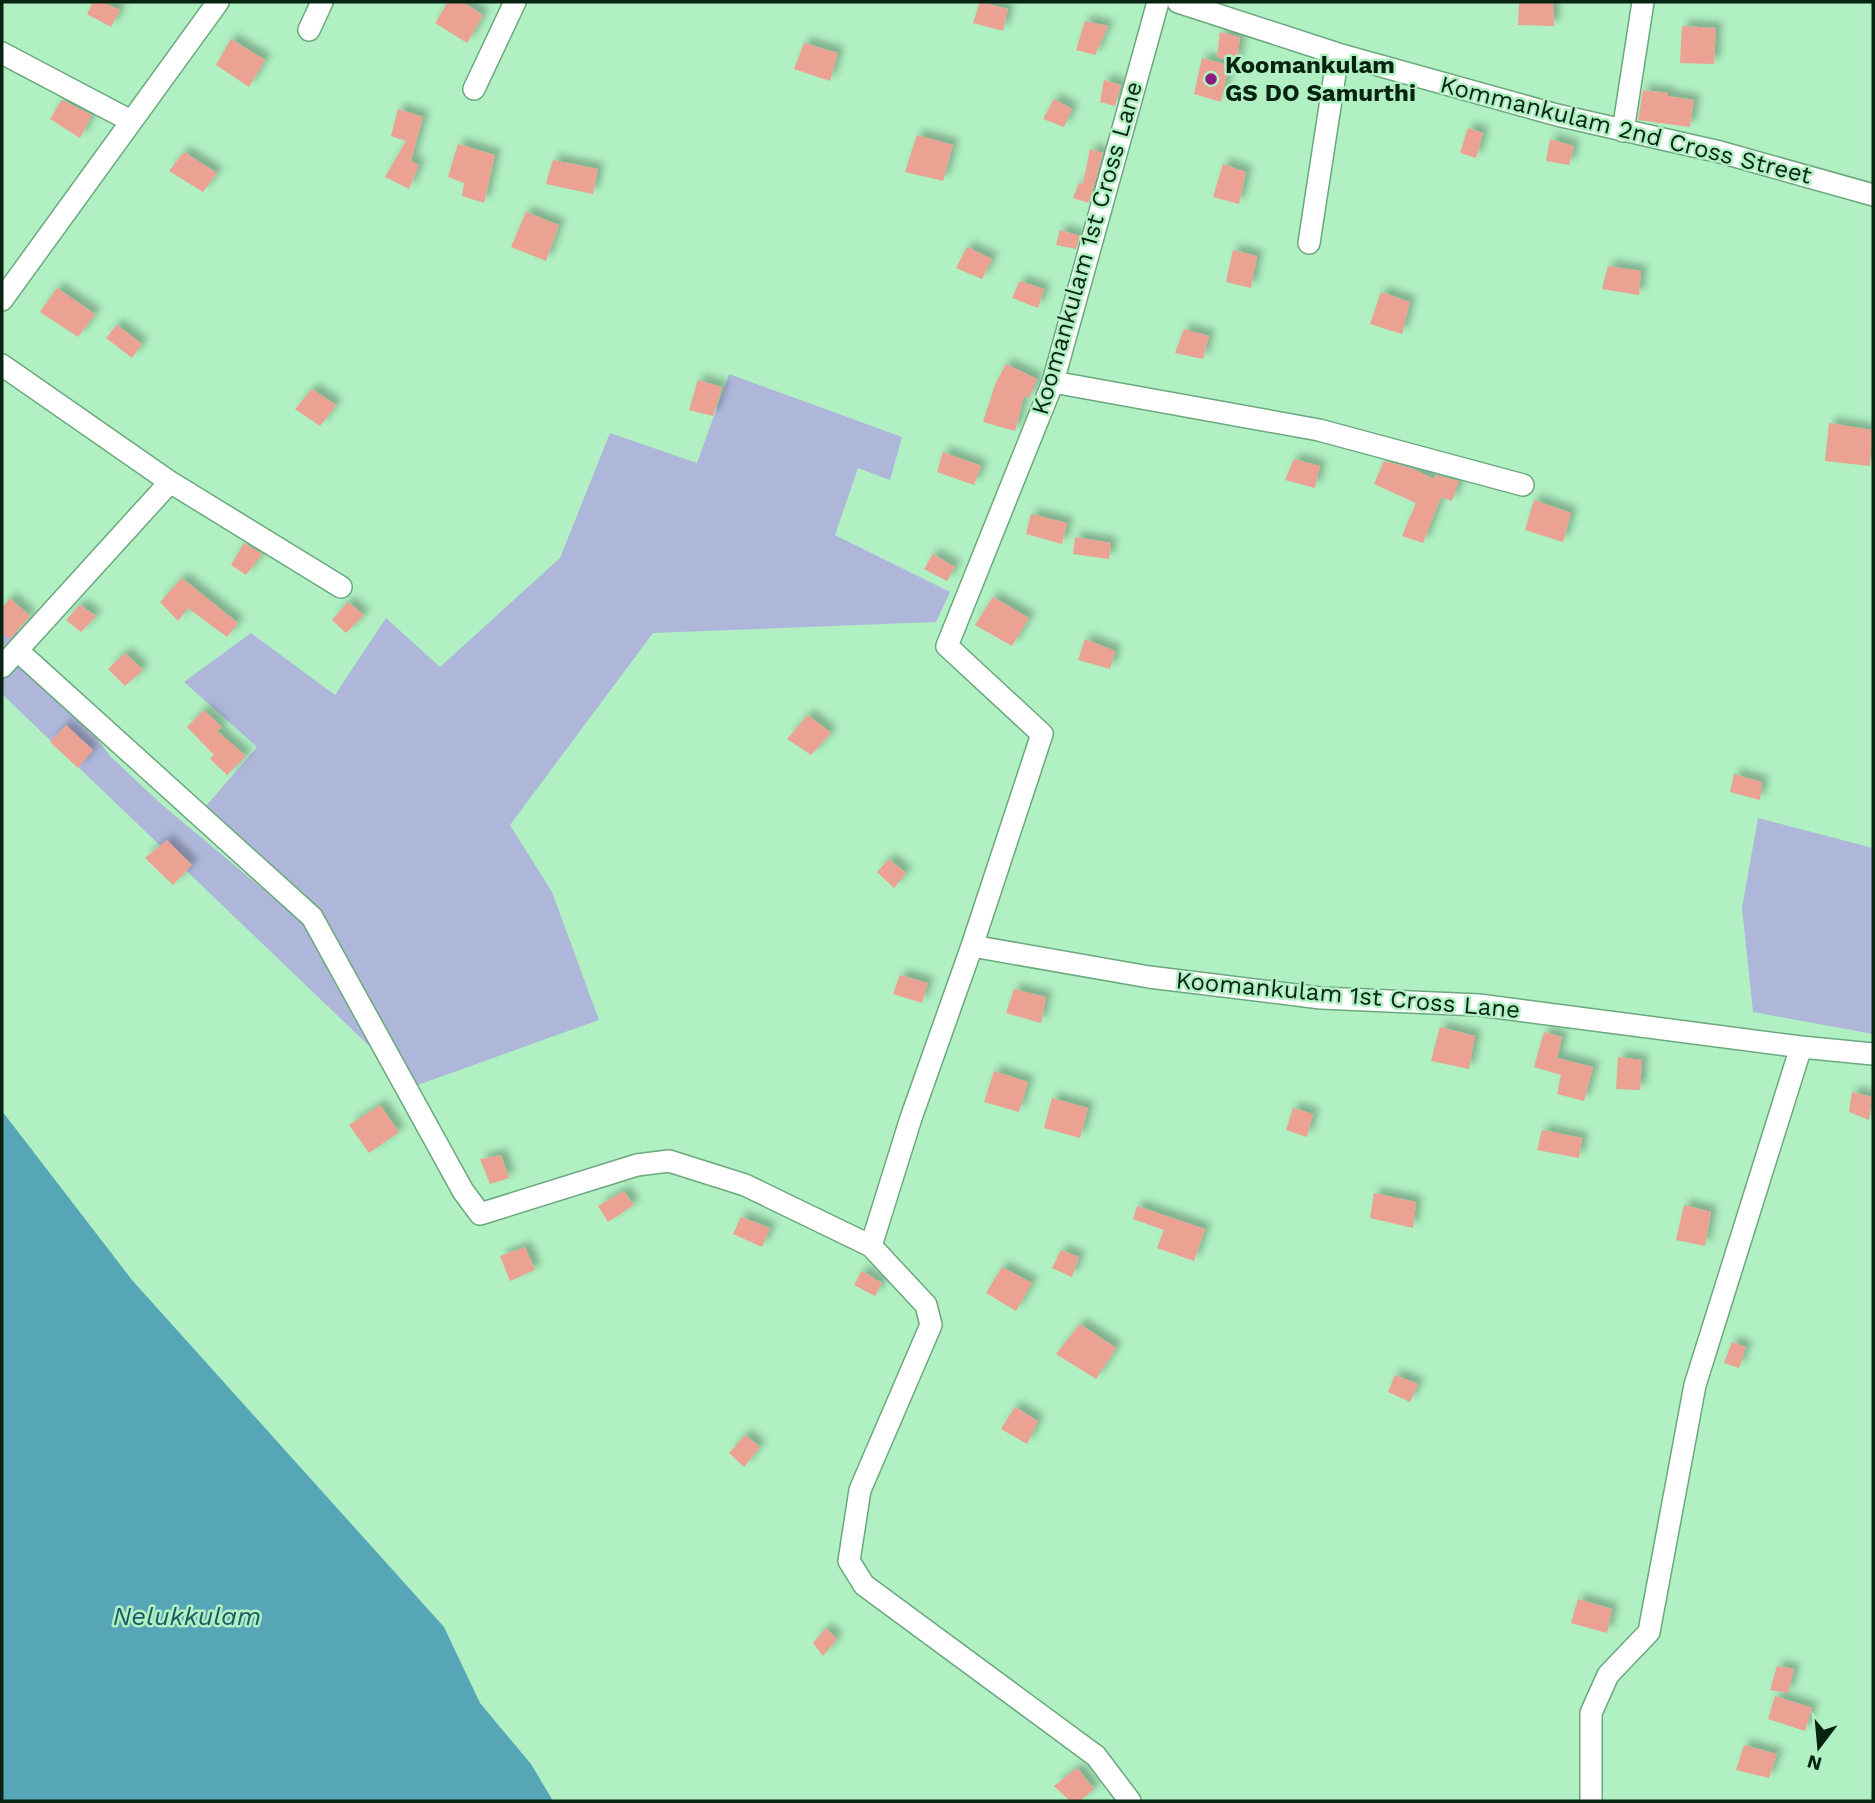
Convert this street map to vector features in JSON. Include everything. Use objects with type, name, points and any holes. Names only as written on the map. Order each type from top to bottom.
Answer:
[{"type":"street","points":[[2,300],[218,2]]},
{"type":"street","points":[[309,30],[322,2]]},
{"type":"street","points":[[474,89],[515,2]]},
{"type":"street","name":"Koomankulam 1st Cross Lane","points":[[1158,2],[1053,382],[947,646],[1042,734],[972,946],[1149,977],[1321,998],[1479,1005],[1873,1054]]},
{"type":"street","name":"Kommankulam 2nd Cross Street","points":[[1178,2],[1338,54],[1557,115],[1720,152],[1873,195]]},
{"type":"street","points":[[1623,131],[1643,2]]},
{"type":"street","points":[[2,53],[131,121]]},
{"type":"street","points":[[1309,243],[1338,54]]},
{"type":"street","points":[[2,365],[170,482],[341,587]]},
{"type":"street","points":[[1053,382],[1319,430],[1524,485]]},
{"type":"street","points":[[2,667],[170,482]]},
{"type":"street","points":[[18,651],[312,917],[463,1191],[480,1214],[637,1165],[669,1161],[745,1185],[871,1246],[926,1305],[931,1325],[860,1490],[849,1561],[864,1585],[1096,1756],[1130,1801]]},
{"type":"street","points":[[871,1246],[911,1118],[972,946]]},
{"type":"street","points":[[1591,1801],[1591,1713],[1608,1675],[1649,1632],[1695,1385],[1801,1047]]},
{"type":"shaded area","points":[[729,374],[902,437],[890,480],[858,468],[835,535],[950,592],[936,622],[653,633],[510,825],[552,892],[599,1020],[412,1087],[2,694],[2,611],[110,756],[160,803],[348,960],[305,894],[205,807],[257,747],[184,682],[251,633],[335,695],[386,618],[440,667],[560,558],[610,433],[697,463]]},
{"type":"shaded area","points":[[1758,818],[1873,848],[1873,1034],[1753,1012],[1742,908]]},
{"type":"water","name":"Nelukkulam","points":[[2,1111],[132,1280],[444,1627],[480,1703],[531,1764],[553,1801],[2,1801]]},
{"type":"building","points":[[93,2],[102,2],[120,10],[111,27],[87,14]]},
{"type":"building","points":[[448,2],[463,2],[483,15],[467,43],[435,23]]},
{"type":"building","points":[[980,2],[1008,9],[1003,31],[973,23]]},
{"type":"building","points":[[1519,3],[1553,3],[1554,26],[1518,25]]},
{"type":"building","points":[[1085,21],[1108,26],[1095,55],[1076,50]]},
{"type":"building","points":[[1682,26],[1716,28],[1714,64],[1680,63]]},
{"type":"building","points":[[1220,32],[1240,37],[1237,63],[1217,57]]},
{"type":"building","points":[[231,39],[265,60],[249,87],[216,65]]},
{"type":"building","points":[[804,43],[838,53],[830,81],[794,69]]},
{"type":"building","name":"Koomankulam GS DO Samurthi","points":[[1202,58],[1229,65],[1221,102],[1194,94]]},
{"type":"building","points":[[1104,80],[1121,85],[1115,106],[1100,102]]},
{"type":"building","points":[[1643,90],[1694,100],[1690,127],[1638,120]]},
{"type":"building","points":[[1054,99],[1072,109],[1064,127],[1043,119]]},
{"type":"building","points":[[62,100],[92,115],[80,138],[50,119]]},
{"type":"building","points":[[398,109],[423,117],[411,161],[419,165],[409,189],[385,177],[406,141],[391,136]]},
{"type":"building","points":[[1468,128],[1483,133],[1476,158],[1460,153]]},
{"type":"building","points":[[917,135],[953,145],[943,181],[905,172]]},
{"type":"building","points":[[1550,139],[1574,146],[1569,165],[1546,161]]},
{"type":"building","points":[[458,144],[495,155],[484,203],[462,196],[464,183],[448,177]]},
{"type":"building","points":[[1090,149],[1103,153],[1089,203],[1073,198],[1079,183],[1083,184]]},
{"type":"building","points":[[184,152],[217,173],[203,192],[169,171]]},
{"type":"building","points":[[553,160],[598,169],[593,194],[546,184]]},
{"type":"building","points":[[1223,164],[1246,172],[1239,204],[1213,197]]},
{"type":"building","points":[[526,212],[559,225],[546,261],[511,247]]},
{"type":"building","points":[[1060,230],[1080,236],[1076,249],[1056,245]]},
{"type":"building","points":[[967,247],[992,259],[982,279],[956,268]]},
{"type":"building","points":[[1233,250],[1257,256],[1251,288],[1226,282]]},
{"type":"building","points":[[1608,266],[1641,271],[1639,295],[1602,289]]},
{"type":"building","points":[[1020,281],[1044,289],[1038,308],[1012,298]]},
{"type":"building","points":[[57,288],[95,314],[78,337],[40,312]]},
{"type":"building","points":[[1381,292],[1410,302],[1402,334],[1370,324]]},
{"type":"building","points":[[117,325],[142,344],[132,358],[106,338]]},
{"type":"building","points":[[1184,329],[1209,336],[1203,359],[1175,353]]},
{"type":"building","points":[[1006,364],[1037,379],[1029,398],[1024,396],[1015,431],[983,422],[995,385]]},
{"type":"building","points":[[698,380],[722,387],[713,416],[689,410]]},
{"type":"building","points":[[312,389],[336,405],[320,426],[295,409]]},
{"type":"building","points":[[1829,423],[1872,430],[1870,466],[1825,461]]},
{"type":"building","points":[[943,452],[981,466],[974,485],[937,472]]},
{"type":"building","points":[[1294,459],[1320,466],[1315,488],[1285,480]]},
{"type":"building","points":[[1384,461],[1411,468],[1434,479],[1435,475],[1459,481],[1452,501],[1441,497],[1423,543],[1402,536],[1416,503],[1374,484]]},
{"type":"building","points":[[1534,500],[1571,513],[1563,542],[1525,530]]},
{"type":"building","points":[[1031,514],[1067,523],[1062,544],[1026,534]]},
{"type":"building","points":[[1075,537],[1111,543],[1109,559],[1073,554]]},
{"type":"building","points":[[244,543],[262,554],[246,575],[231,565]]},
{"type":"building","points":[[933,554],[955,567],[947,581],[924,569]]},
{"type":"building","points":[[182,578],[238,623],[227,637],[188,608],[178,621],[160,602]]},
{"type":"building","points":[[993,597],[1029,618],[1012,646],[975,625]]},
{"type":"building","points":[[10,598],[30,616],[10,639],[2,633],[2,608]]},
{"type":"building","points":[[348,602],[364,615],[346,633],[332,620]]},
{"type":"building","points":[[80,605],[96,616],[81,632],[66,620]]},
{"type":"building","points":[[1085,639],[1115,651],[1110,669],[1078,660]]},
{"type":"building","points":[[125,653],[143,670],[125,686],[108,669]]},
{"type":"building","points":[[204,710],[222,727],[217,731],[246,756],[227,775],[210,759],[214,755],[187,727]]},
{"type":"building","points":[[808,715],[831,733],[811,755],[787,739]]},
{"type":"building","points":[[66,725],[93,750],[78,768],[50,742]]},
{"type":"building","points":[[1734,774],[1762,782],[1760,800],[1730,792]]},
{"type":"building","points":[[167,840],[192,865],[173,885],[145,858]]},
{"type":"building","points":[[889,859],[906,873],[894,888],[877,872]]},
{"type":"building","points":[[900,975],[928,983],[922,1003],[893,994]]},
{"type":"building","points":[[1014,989],[1046,997],[1041,1023],[1006,1013]]},
{"type":"building","points":[[1440,1027],[1475,1036],[1469,1069],[1431,1061]]},
{"type":"building","points":[[1544,1032],[1562,1037],[1557,1058],[1593,1067],[1584,1101],[1557,1094],[1561,1075],[1534,1067]]},
{"type":"building","points":[[1618,1057],[1642,1060],[1640,1090],[1616,1089]]},
{"type":"building","points":[[994,1071],[1028,1082],[1019,1112],[984,1102]]},
{"type":"building","points":[[1852,1092],[1872,1097],[1869,1120],[1849,1112]]},
{"type":"building","points":[[1052,1098],[1088,1108],[1080,1138],[1044,1128]]},
{"type":"building","points":[[380,1105],[399,1132],[369,1153],[349,1125]]},
{"type":"building","points":[[1293,1108],[1313,1114],[1307,1137],[1286,1130]]},
{"type":"building","points":[[1542,1130],[1582,1138],[1579,1158],[1537,1150]]},
{"type":"building","points":[[501,1155],[509,1178],[490,1184],[480,1159]]},
{"type":"building","points":[[624,1191],[634,1205],[608,1222],[598,1206]]},
{"type":"building","points":[[1374,1193],[1416,1202],[1413,1228],[1370,1218]]},
{"type":"building","points":[[1684,1205],[1711,1212],[1705,1246],[1676,1240]]},
{"type":"building","points":[[1137,1206],[1205,1229],[1194,1261],[1157,1248],[1164,1230],[1133,1219]]},
{"type":"building","points":[[741,1217],[770,1228],[762,1247],[733,1234]]},
{"type":"building","points":[[525,1247],[535,1270],[510,1281],[500,1256]]},
{"type":"building","points":[[1061,1250],[1079,1257],[1072,1277],[1052,1268]]},
{"type":"building","points":[[1002,1267],[1032,1283],[1016,1311],[986,1293]]},
{"type":"building","points":[[862,1271],[882,1283],[875,1296],[854,1285]]},
{"type":"building","points":[[1080,1324],[1116,1348],[1096,1379],[1056,1354]]},
{"type":"building","points":[[1732,1342],[1746,1347],[1739,1368],[1724,1363]]},
{"type":"building","points":[[1395,1375],[1418,1384],[1410,1402],[1388,1392]]},
{"type":"building","points":[[1015,1407],[1038,1421],[1027,1444],[1001,1429]]},
{"type":"building","points":[[745,1435],[760,1447],[744,1467],[729,1453]]},
{"type":"building","points":[[1578,1599],[1612,1609],[1607,1633],[1571,1623]]},
{"type":"building","points":[[826,1628],[837,1639],[823,1656],[813,1643]]},
{"type":"building","points":[[1777,1666],[1794,1669],[1788,1693],[1770,1690]]},
{"type":"building","points":[[1775,1696],[1812,1708],[1805,1731],[1768,1719]]},
{"type":"building","points":[[1744,1745],[1777,1754],[1769,1778],[1736,1770]]},
{"type":"building","points":[[1077,1768],[1094,1789],[1080,1801],[1070,1801],[1054,1786]]},
{"type":"place","name":"Koomankulam GS DO Samurthi","points":[[1211,79]]}]
